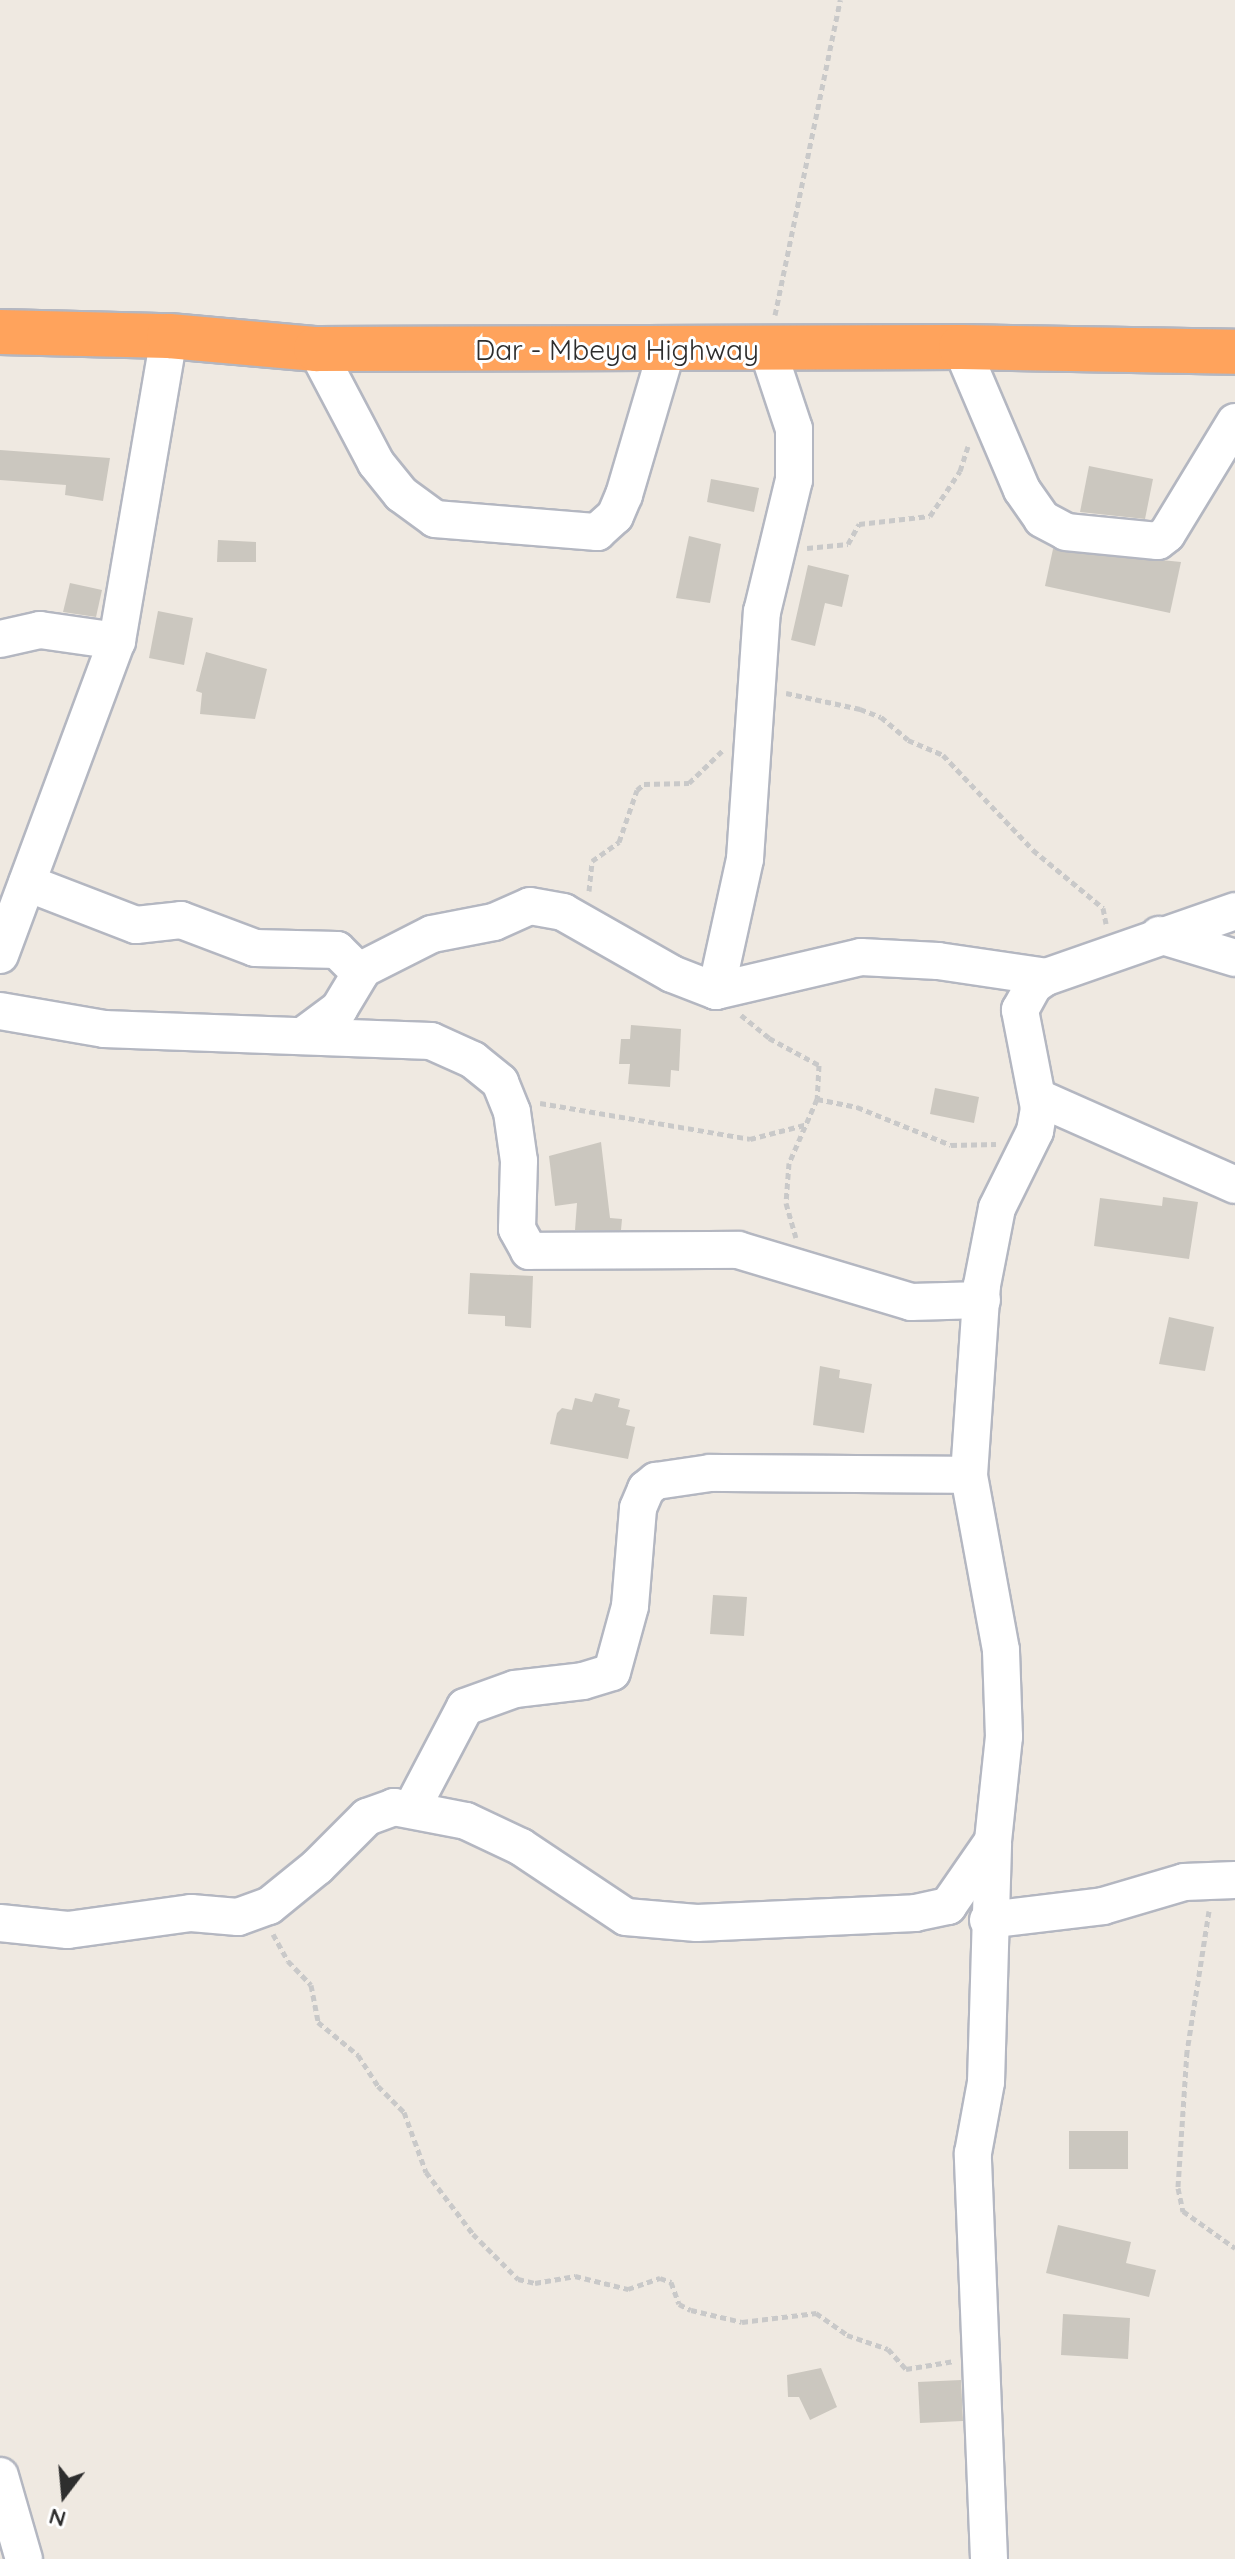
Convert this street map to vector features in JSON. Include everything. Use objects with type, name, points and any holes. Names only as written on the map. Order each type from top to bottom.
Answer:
[{"type":"highway","name":"Dar - Mbeya Highway","points":[[0,332],[169,336],[316,349],[768,351],[961,347],[1235,352]]},
{"type":"street","points":[[0,955],[117,641],[169,336]]},
{"type":"street","points":[[961,347],[1022,490],[1042,519],[1066,532],[1158,541],[1167,534],[1235,422]]},
{"type":"street","points":[[316,349],[376,463],[401,494],[435,519],[597,532],[615,516],[624,495],[667,349]]},
{"type":"street","points":[[721,991],[745,859],[753,703],[762,612],[794,480],[794,429],[768,351]]},
{"type":"street","points":[[0,639],[40,630],[117,641]]},
{"type":"street","points":[[27,883],[136,925],[181,920],[255,948],[337,950],[360,973]]},
{"type":"street","points":[[304,1035],[339,1009],[360,973],[432,934],[494,922],[517,909],[542,907],[577,920],[672,974],[721,991],[861,957],[938,961],[1046,977]]},
{"type":"street","points":[[989,2559],[978,2355],[973,2153],[986,2082],[988,1920],[1003,1683],[969,1475],[982,1300],[997,1208],[1026,1149],[1038,1116],[1039,1098],[1020,1010],[1034,985],[1046,977],[1235,911]]},
{"type":"street","points":[[1159,935],[1235,958]]},
{"type":"street","points":[[0,1011],[104,1029],[431,1041],[473,1060],[500,1082],[507,1098],[519,1161],[517,1229],[529,1251],[738,1250],[911,1302],[982,1300]]},
{"type":"street","points":[[1039,1098],[1235,1185]]},
{"type":"street","points":[[412,1808],[465,1707],[515,1689],[583,1681],[612,1672],[630,1606],[638,1508],[646,1489],[656,1481],[710,1473],[969,1475]]},
{"type":"street","points":[[0,1923],[101,1930],[161,1916],[238,1917],[256,1910],[317,1867],[367,1817],[394,1807],[412,1808],[466,1821],[521,1847],[605,1908],[653,1921],[697,1923],[937,1910],[955,1896],[993,1841]]},
{"type":"street","points":[[988,1920],[1103,1906],[1184,1882],[1226,1880]]},
{"type":"street","points":[[0,2476],[24,2559]]},
{"type":"path","points":[[768,351],[840,0]]},
{"type":"path","points":[[778,550],[848,544],[859,524],[930,516],[960,471],[969,440]]},
{"type":"path","points":[[577,920],[590,898],[590,865],[619,842],[637,790],[644,784],[689,783],[753,703],[860,709],[881,717],[908,740],[943,755],[1033,850],[1103,908],[1113,952]]},
{"type":"path","points":[[721,991],[751,1025],[819,1065],[817,1099],[789,1163],[786,1203],[806,1270]]},
{"type":"path","points":[[507,1098],[750,1139],[808,1124]]},
{"type":"path","points":[[817,1099],[857,1107],[951,1145],[999,1144],[1026,1149]]},
{"type":"path","points":[[1226,1880],[1187,2051],[1178,2188],[1183,2211],[1235,2248]]},
{"type":"path","points":[[256,1910],[288,1961],[307,1978],[318,2022],[358,2055],[378,2086],[404,2112],[426,2172],[473,2234],[518,2279],[535,2283],[575,2276],[628,2289],[660,2278],[671,2282],[683,2307],[742,2322],[816,2313],[847,2335],[888,2349],[913,2371],[978,2355]]},
{"type":"building","points":[[0,450],[110,458],[103,501],[65,495],[66,485],[0,480]]},
{"type":"building","points":[[1089,466],[1153,479],[1145,519],[1080,512]]},
{"type":"building","points":[[711,479],[759,488],[754,512],[707,502]]},
{"type":"building","points":[[689,536],[721,544],[710,603],[676,598]]},
{"type":"building","points":[[218,540],[256,542],[256,562],[217,562]]},
{"type":"building","points":[[1053,549],[1181,562],[1170,613],[1045,586]]},
{"type":"building","points":[[808,565],[849,575],[842,607],[825,603],[815,646],[791,640]]},
{"type":"building","points":[[70,583],[102,590],[96,617],[63,612]]},
{"type":"building","points":[[158,611],[193,618],[184,665],[149,658]]},
{"type":"building","points":[[206,652],[267,669],[255,719],[200,714],[202,693],[196,691]]},
{"type":"building","points":[[631,1025],[681,1029],[679,1071],[671,1070],[670,1087],[628,1084],[630,1064],[619,1064],[621,1039],[630,1039]]},
{"type":"building","points":[[935,1088],[979,1097],[974,1123],[930,1114]]},
{"type":"building","points":[[601,1142],[610,1218],[622,1219],[621,1230],[575,1230],[577,1203],[555,1206],[549,1156]]},
{"type":"building","points":[[1163,1197],[1198,1202],[1189,1259],[1094,1246],[1100,1198],[1162,1206]]},
{"type":"building","points":[[470,1273],[533,1276],[531,1328],[505,1326],[505,1316],[468,1314]]},
{"type":"building","points":[[1169,1317],[1214,1327],[1205,1371],[1159,1364]]},
{"type":"building","points":[[820,1366],[840,1370],[839,1378],[872,1384],[864,1433],[813,1425]]},
{"type":"building","points":[[595,1393],[620,1399],[618,1407],[630,1410],[626,1425],[635,1427],[628,1459],[550,1444],[557,1413],[562,1408],[572,1410],[575,1398],[592,1402]]},
{"type":"building","points":[[713,1595],[747,1597],[744,1636],[710,1634]]},
{"type":"building","points":[[1069,2131],[1128,2131],[1128,2169],[1069,2169]]},
{"type":"building","points":[[1058,2225],[1131,2242],[1126,2263],[1156,2270],[1149,2297],[1046,2273]]},
{"type":"building","points":[[1063,2314],[1130,2318],[1128,2359],[1061,2355]]},
{"type":"building","points":[[821,2368],[837,2407],[810,2420],[799,2397],[788,2397],[787,2375]]},
{"type":"building","points":[[961,2380],[963,2421],[920,2423],[918,2382]]}]
